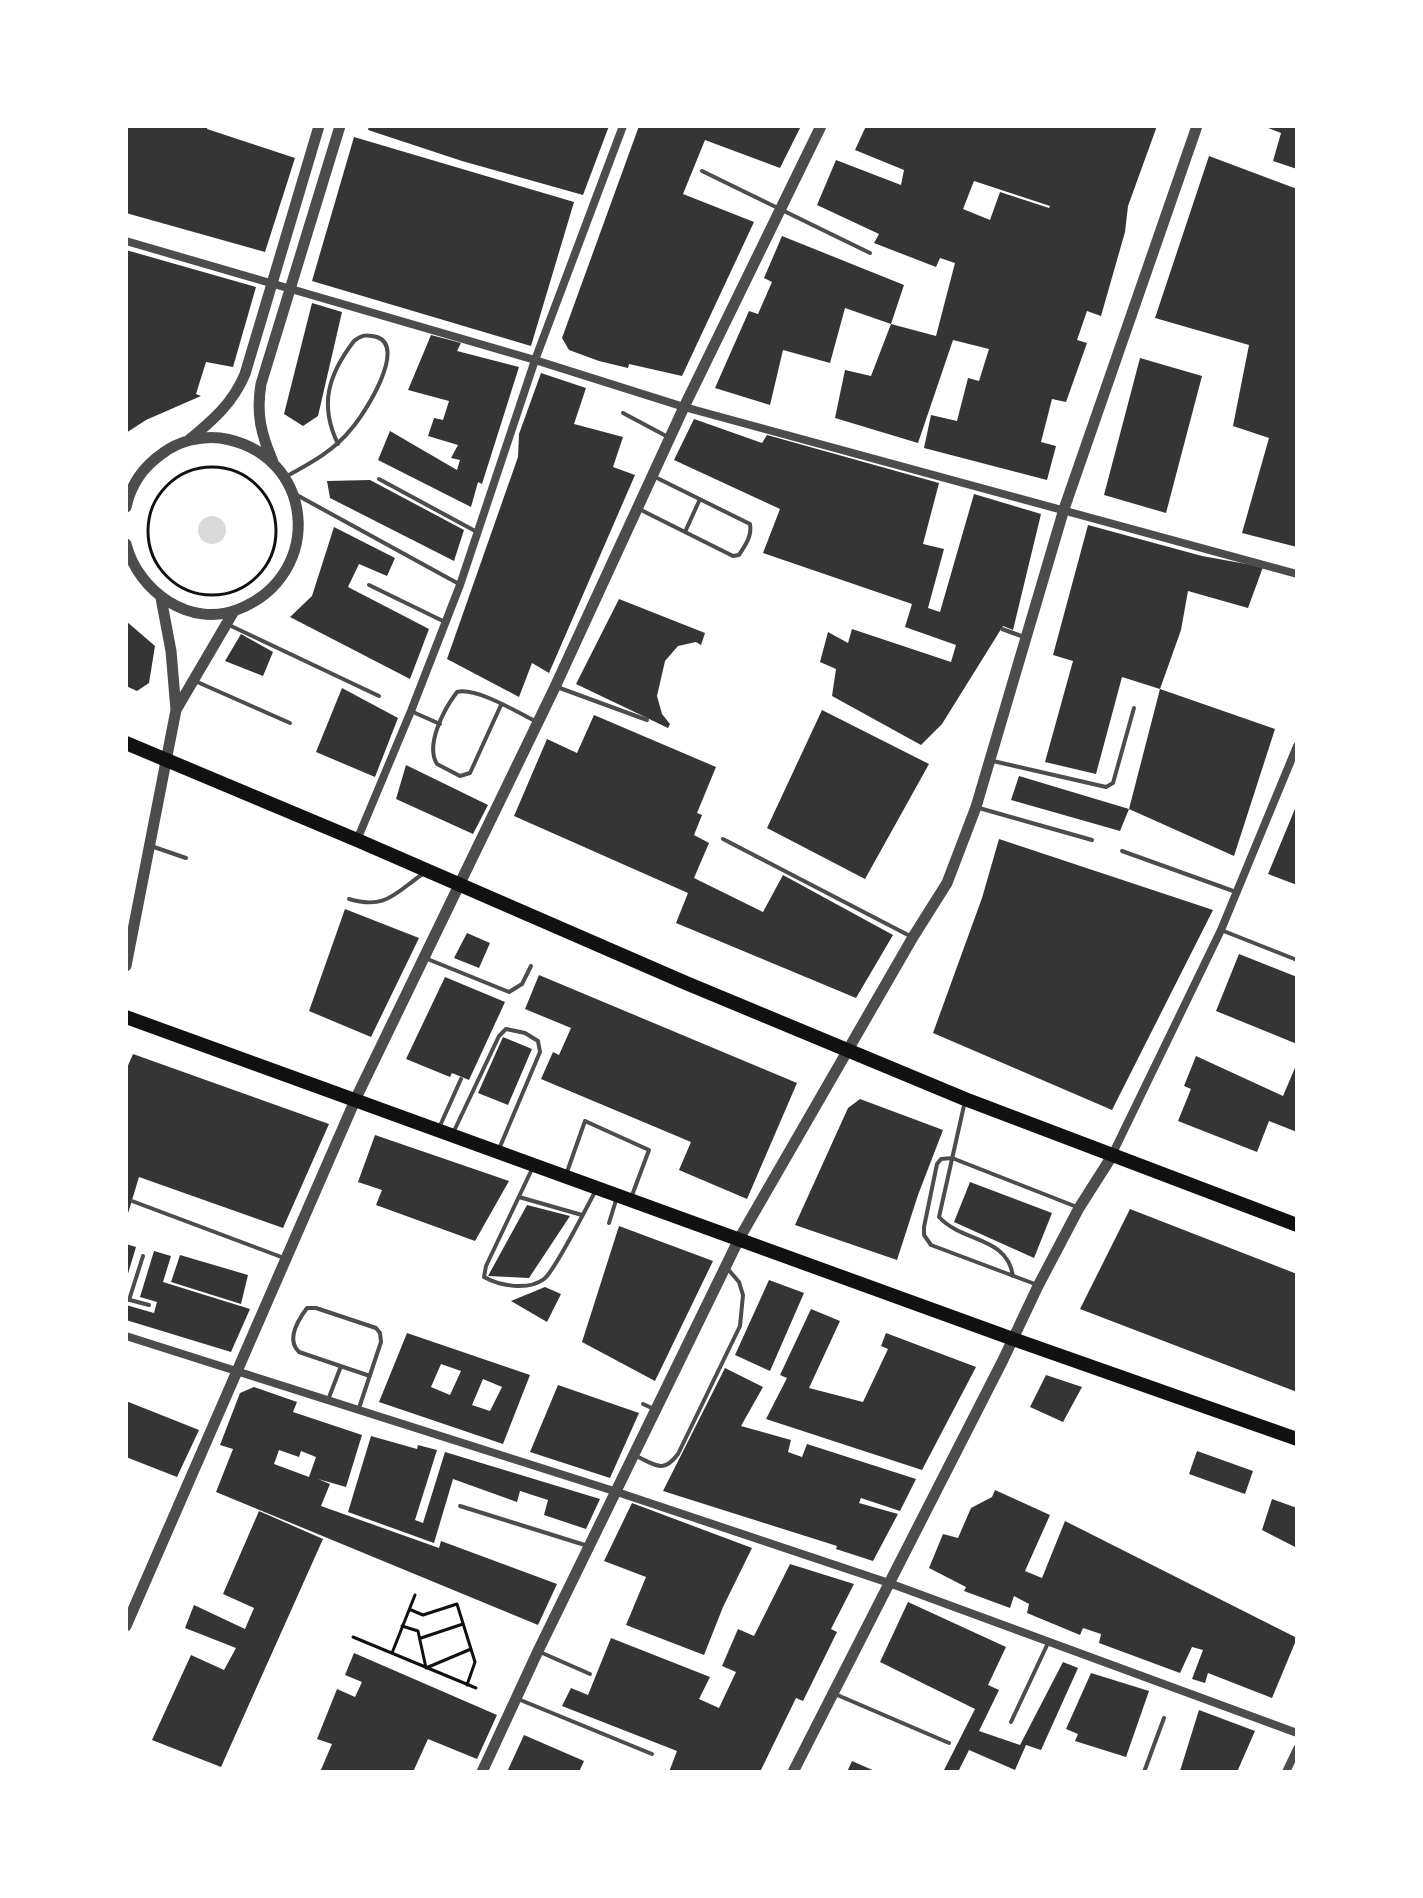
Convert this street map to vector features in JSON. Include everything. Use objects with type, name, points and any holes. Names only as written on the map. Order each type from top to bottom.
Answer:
[{"type":"highway","points":[[126,743],[965,1099],[1297,1225]]},
{"type":"highway","points":[[126,1017],[1297,1439]]},
{"type":"street","points":[[189,440],[220,414],[239,387],[273,285],[319,126]]},
{"type":"street","points":[[273,463],[260,430],[257,406],[261,384],[340,126]]},
{"type":"street","points":[[357,840],[460,585],[535,360],[623,126]]},
{"type":"street","points":[[126,1626],[356,1098],[821,126]]},
{"type":"street","points":[[482,1772],[739,1239],[947,883],[976,807],[1064,509],[1197,126]]},
{"type":"street","points":[[126,241],[535,360],[684,407],[1297,574]]},
{"type":"street","points":[[126,507],[138,476],[152,460],[170,448],[189,440],[212,437],[234,440],[255,449],[285,477],[298,509],[299,531],[285,573],[271,590],[234,611],[207,613],[183,609],[161,598],[142,580],[128,559],[126,544]]},
{"type":"street","points":[[126,966],[176,710],[171,651],[161,598]]},
{"type":"street","points":[[176,710],[234,611]]},
{"type":"street","points":[[793,1772],[1038,1286],[1079,1208],[1112,1156],[1221,930],[1297,746]]},
{"type":"street","points":[[126,1336],[617,1492],[889,1583],[1297,1733]]},
{"type":"street","points":[[1286,1772],[1297,1749]]},
{"type":"lane","points":[[702,171],[870,253]]},
{"type":"lane","points":[[285,477],[338,444],[354,426],[386,369],[389,355],[384,340],[370,335],[360,336],[354,341],[327,391],[327,417],[338,444]]},
{"type":"lane","points":[[623,413],[670,438]]},
{"type":"lane","points":[[638,508],[733,556],[739,555],[746,545],[751,533],[750,524],[653,476]]},
{"type":"lane","points":[[379,479],[477,532]]},
{"type":"lane","points":[[293,492],[460,585]]},
{"type":"lane","points":[[685,532],[700,499]]},
{"type":"lane","points":[[369,585],[445,622]]},
{"type":"lane","points":[[226,624],[379,696]]},
{"type":"lane","points":[[1002,629],[1026,637]]},
{"type":"lane","points":[[193,680],[290,723]]},
{"type":"lane","points":[[555,687],[647,720]]},
{"type":"lane","points":[[501,705],[475,768],[467,776],[460,776],[437,764],[432,749],[440,724],[457,692],[474,693],[501,705],[538,722]]},
{"type":"lane","points":[[990,760],[1106,787],[1113,783],[1134,708]]},
{"type":"lane","points":[[411,711],[440,724]]},
{"type":"lane","points":[[976,807],[1092,840]]},
{"type":"lane","points":[[723,839],[913,937]]},
{"type":"lane","points":[[149,845],[186,858]]},
{"type":"lane","points":[[1122,851],[1236,892]]},
{"type":"lane","points":[[349,899],[367,904],[385,901],[427,871]]},
{"type":"lane","points":[[1221,930],[1297,960]]},
{"type":"lane","points":[[424,958],[509,992],[522,984],[531,966]]},
{"type":"lane","points":[[497,997],[500,989]]},
{"type":"lane","points":[[445,1132],[499,1036],[506,1029],[514,1029],[538,1041],[540,1052],[498,1152]]},
{"type":"lane","points":[[445,1132],[461,1079]]},
{"type":"lane","points":[[965,1099],[939,1217],[950,1227],[1000,1250],[1008,1257],[1013,1276]]},
{"type":"lane","points":[[566,1176],[585,1121],[649,1150],[609,1223]]},
{"type":"lane","points":[[1038,1286],[931,1245],[924,1235],[937,1164],[941,1159],[952,1158],[1079,1208]]},
{"type":"lane","points":[[534,1165],[486,1266],[484,1277],[497,1284],[532,1286],[547,1277],[597,1188]]},
{"type":"lane","points":[[519,1197],[582,1215]]},
{"type":"lane","points":[[132,1201],[286,1258]]},
{"type":"lane","points":[[143,1256],[127,1299],[149,1305]]},
{"type":"lane","points":[[634,1455],[662,1467],[670,1465],[678,1454],[740,1326],[743,1295],[739,1282],[726,1266]]},
{"type":"lane","points":[[359,1410],[370,1376],[381,1342],[380,1333],[376,1328],[316,1308],[307,1308],[292,1338],[293,1346],[299,1352],[370,1376]]},
{"type":"lane","points":[[328,1400],[341,1366]]},
{"type":"lane","points":[[643,1404],[656,1410]]},
{"type":"lane","points":[[460,1506],[590,1546]]},
{"type":"lane","points":[[126,1594],[138,1598]]},
{"type":"lane","points":[[1011,1722],[1048,1643]]},
{"type":"lane","points":[[538,1651],[590,1674]]},
{"type":"lane","points":[[832,1694],[949,1743]]},
{"type":"lane","points":[[516,1698],[652,1754]]},
{"type":"lane","points":[[1144,1772],[1164,1718]]},
{"type":"path","points":[[216,466],[238,471],[257,483],[270,501],[277,523],[276,545],[268,564],[255,580],[238,591],[218,596],[198,595],[179,587],[163,574],[152,556],[148,536],[149,515],[158,495],[174,478],[194,468],[216,466]]},
{"type":"path","points":[[392,1653],[415,1595]]},
{"type":"path","points":[[411,1610],[423,1615],[457,1604],[475,1662],[467,1685]]},
{"type":"path","points":[[420,1638],[463,1624]]},
{"type":"path","points":[[402,1626],[418,1631],[426,1668]]},
{"type":"path","points":[[353,1637],[476,1688]]},
{"type":"path","points":[[426,1668],[471,1649]]},
{"type":"shaded area","points":[[212,516],[222,520],[226,530],[222,540],[212,544],[202,540],[198,530],[202,520]]},
{"type":"building","points":[[126,126],[208,126],[207,129],[295,158],[265,252],[126,213]]},
{"type":"building","points":[[369,126],[609,126],[583,195],[462,161],[368,130]]},
{"type":"building","points":[[639,126],[801,126],[780,168],[705,140],[683,194],[754,222],[682,376],[599,361],[569,350],[562,338]]},
{"type":"building","points":[[866,126],[1157,126],[1128,206],[1125,232],[1101,316],[1087,311],[1077,340],[1087,343],[1066,402],[1052,399],[1041,442],[1056,446],[1047,480],[924,448],[931,415],[957,421],[968,378],[979,381],[989,349],[953,340],[918,443],[835,418],[845,370],[871,376],[891,324],[936,336],[955,263],[940,258],[936,267],[874,243],[879,234],[817,205],[836,160],[901,185],[904,170],[855,150]],"holes":[[[974,181],[1050,206],[1000,192],[990,220],[963,209]]]},
{"type":"building","points":[[1263,126],[1297,126],[1297,169],[1273,161],[1281,133]]},
{"type":"building","points":[[354,137],[574,202],[531,346],[312,281]]},
{"type":"building","points":[[1209,156],[1297,189],[1297,547],[1242,533],[1269,438],[1233,426],[1249,345],[1155,318]]},
{"type":"building","points":[[782,236],[904,285],[891,324],[845,308],[830,363],[783,350],[770,405],[715,388],[749,311],[758,314],[772,282],[764,278]]},
{"type":"building","points":[[126,250],[256,287],[233,367],[206,362],[196,394],[201,396],[146,420],[126,433]]},
{"type":"building","points":[[312,303],[342,312],[318,416],[303,426],[284,414]]},
{"type":"building","points":[[431,335],[461,343],[457,351],[519,367],[482,484],[478,482],[471,507],[378,460],[390,431],[457,470],[460,460],[451,458],[458,445],[428,436],[434,418],[443,420],[449,401],[408,390]]},
{"type":"building","points":[[1140,358],[1202,376],[1166,513],[1104,495]]},
{"type":"building","points":[[541,373],[586,388],[574,424],[623,437],[613,467],[635,475],[549,673],[532,663],[519,697],[447,659],[518,457],[519,434]]},
{"type":"building","points":[[694,419],[762,443],[767,435],[939,483],[923,544],[944,549],[928,608],[940,612],[974,494],[1041,514],[1013,630],[1003,626],[942,724],[921,745],[832,696],[836,669],[820,662],[828,632],[848,643],[852,629],[951,662],[956,645],[905,627],[912,604],[763,553],[780,509],[674,460]]},
{"type":"building","points":[[370,480],[464,530],[454,561],[330,498],[327,481]]},
{"type":"building","points":[[1088,525],[1202,556],[1263,567],[1248,608],[1188,591],[1181,630],[1160,689],[1122,677],[1096,774],[1045,762],[1073,661],[1053,655]]},
{"type":"building","points":[[334,527],[395,558],[387,576],[359,564],[348,587],[429,629],[410,679],[290,617],[312,596]]},
{"type":"building","points":[[619,599],[705,633],[701,645],[696,642],[678,646],[665,661],[657,696],[662,714],[670,724],[668,728],[576,684]]},
{"type":"building","points":[[126,621],[155,646],[149,683],[137,691],[126,686]]},
{"type":"building","points":[[241,634],[273,652],[263,676],[225,661]]},
{"type":"building","points":[[342,688],[398,718],[375,777],[316,752]]},
{"type":"building","points":[[1160,689],[1275,729],[1234,856],[1129,809]]},
{"type":"building","points":[[822,710],[929,764],[865,879],[767,828]]},
{"type":"building","points":[[594,715],[716,767],[697,813],[702,815],[694,835],[709,843],[694,878],[763,912],[783,875],[893,935],[856,998],[676,923],[688,893],[514,816],[547,739],[577,753]]},
{"type":"building","points":[[406,765],[488,805],[473,834],[396,799]]},
{"type":"building","points":[[1019,776],[1129,809],[1120,831],[1011,800]]},
{"type":"building","points":[[1297,804],[1297,885],[1268,874]]},
{"type":"building","points":[[999,839],[1213,910],[1112,1110],[933,1033],[982,898]]},
{"type":"building","points":[[345,909],[419,938],[371,1037],[309,1011]]},
{"type":"building","points":[[467,933],[490,943],[479,968],[454,958]]},
{"type":"building","points":[[1239,954],[1297,977],[1297,1044],[1216,1011]]},
{"type":"building","points":[[539,975],[797,1083],[747,1199],[679,1170],[691,1142],[541,1079],[553,1052],[559,1055],[571,1028],[525,1009]]},
{"type":"building","points":[[445,977],[505,1002],[469,1080],[452,1073],[450,1077],[406,1059]]},
{"type":"building","points":[[503,1037],[532,1049],[508,1105],[478,1093]]},
{"type":"building","points":[[133,1054],[329,1124],[283,1228],[139,1177],[126,1220],[126,1070]]},
{"type":"building","points":[[1196,1056],[1283,1096],[1297,1063],[1297,1132],[1269,1121],[1257,1152],[1178,1121],[1191,1089],[1184,1086]]},
{"type":"building","points":[[860,1099],[943,1130],[897,1260],[795,1225],[848,1108]]},
{"type":"building","points":[[375,1135],[509,1181],[475,1241],[376,1205],[382,1190],[358,1182]]},
{"type":"building","points":[[970,1182],[1052,1213],[1034,1258],[954,1222]]},
{"type":"building","points":[[527,1205],[570,1216],[529,1278],[488,1276]]},
{"type":"building","points":[[1130,1209],[1297,1274],[1297,1392],[1080,1309]]},
{"type":"building","points":[[619,1226],[713,1261],[655,1381],[582,1342]]},
{"type":"building","points":[[126,1244],[136,1247],[127,1277],[126,1277]]},
{"type":"building","points":[[154,1251],[171,1256],[163,1282],[250,1309],[231,1352],[126,1320],[126,1305],[154,1313],[157,1302],[140,1297]]},
{"type":"building","points":[[180,1255],[248,1275],[241,1304],[171,1282]]},
{"type":"building","points":[[769,1280],[804,1293],[770,1371],[735,1355]]},
{"type":"building","points":[[545,1287],[561,1294],[547,1322],[511,1301]]},
{"type":"building","points":[[811,1309],[840,1321],[809,1388],[863,1402],[888,1349],[881,1346],[886,1333],[976,1367],[922,1470],[766,1419],[787,1378],[780,1375]]},
{"type":"building","points":[[407,1333],[530,1375],[503,1444],[379,1402]],"holes":[[[441,1364],[461,1371],[450,1395],[431,1387]],[[483,1379],[502,1387],[490,1411],[472,1405]]]},
{"type":"building","points":[[725,1368],[763,1387],[741,1426],[791,1440],[788,1452],[802,1457],[807,1444],[916,1479],[900,1511],[861,1498],[859,1503],[898,1514],[873,1561],[836,1549],[837,1546],[663,1491]]},
{"type":"building","points":[[1046,1375],[1082,1387],[1063,1422],[1030,1407]]},
{"type":"building","points":[[558,1385],[639,1413],[610,1478],[530,1452]]},
{"type":"building","points":[[254,1387],[297,1402],[293,1412],[362,1435],[346,1487],[318,1479],[330,1484],[321,1506],[439,1548],[441,1541],[557,1584],[538,1625],[216,1492],[233,1449],[220,1445],[240,1393]],"holes":[[[279,1450],[299,1457],[301,1451],[316,1457],[309,1477],[274,1464]]]},
{"type":"building","points":[[126,1401],[199,1430],[177,1477],[126,1457]]},
{"type":"building","points":[[371,1436],[417,1449],[418,1445],[437,1450],[415,1520],[423,1523],[445,1452],[600,1499],[586,1529],[544,1515],[548,1500],[520,1491],[517,1502],[453,1479],[434,1543],[348,1512]]},
{"type":"building","points":[[1197,1451],[1253,1471],[1245,1494],[1189,1474]]},
{"type":"building","points":[[995,1490],[1050,1515],[1025,1571],[1042,1578],[1065,1521],[1297,1638],[1272,1698],[1208,1673],[1205,1683],[1192,1679],[1203,1650],[1192,1647],[1180,1673],[1099,1643],[1101,1634],[1083,1628],[1080,1635],[1027,1613],[1029,1604],[1014,1596],[1010,1608],[964,1591],[966,1587],[929,1568],[943,1534],[958,1538],[971,1508],[992,1497]]},
{"type":"building","points":[[1272,1499],[1297,1508],[1297,1548],[1262,1530]]},
{"type":"building","points":[[632,1503],[752,1548],[704,1655],[626,1625],[646,1577],[604,1561]]},
{"type":"building","points":[[259,1511],[323,1539],[221,1767],[152,1740],[191,1655],[224,1670],[236,1648],[185,1628],[194,1605],[245,1629],[254,1608],[223,1594]]},
{"type":"building","points":[[790,1564],[854,1584],[831,1629],[837,1632],[803,1701],[796,1698],[760,1772],[669,1772],[677,1751],[562,1706],[571,1688],[588,1695],[611,1638],[710,1677],[699,1699],[719,1708],[736,1672],[722,1666],[738,1629],[754,1636]]},
{"type":"building","points":[[908,1602],[1006,1647],[988,1685],[999,1690],[979,1731],[1020,1745],[1063,1662],[1078,1668],[1041,1750],[1026,1745],[1015,1770],[969,1750],[958,1772],[943,1772],[975,1709],[880,1662]]},
{"type":"building","points":[[354,1653],[497,1715],[477,1759],[428,1739],[413,1772],[320,1772],[332,1744],[317,1739],[337,1689],[355,1697],[362,1682],[345,1675]]},
{"type":"building","points":[[1091,1673],[1149,1691],[1126,1757],[1075,1741],[1078,1734],[1066,1729]]},
{"type":"building","points":[[1199,1710],[1255,1731],[1237,1772],[1180,1771]]},
{"type":"building","points":[[524,1735],[584,1761],[579,1772],[507,1772]]},
{"type":"building","points":[[852,1761],[877,1772],[847,1772]]}]
